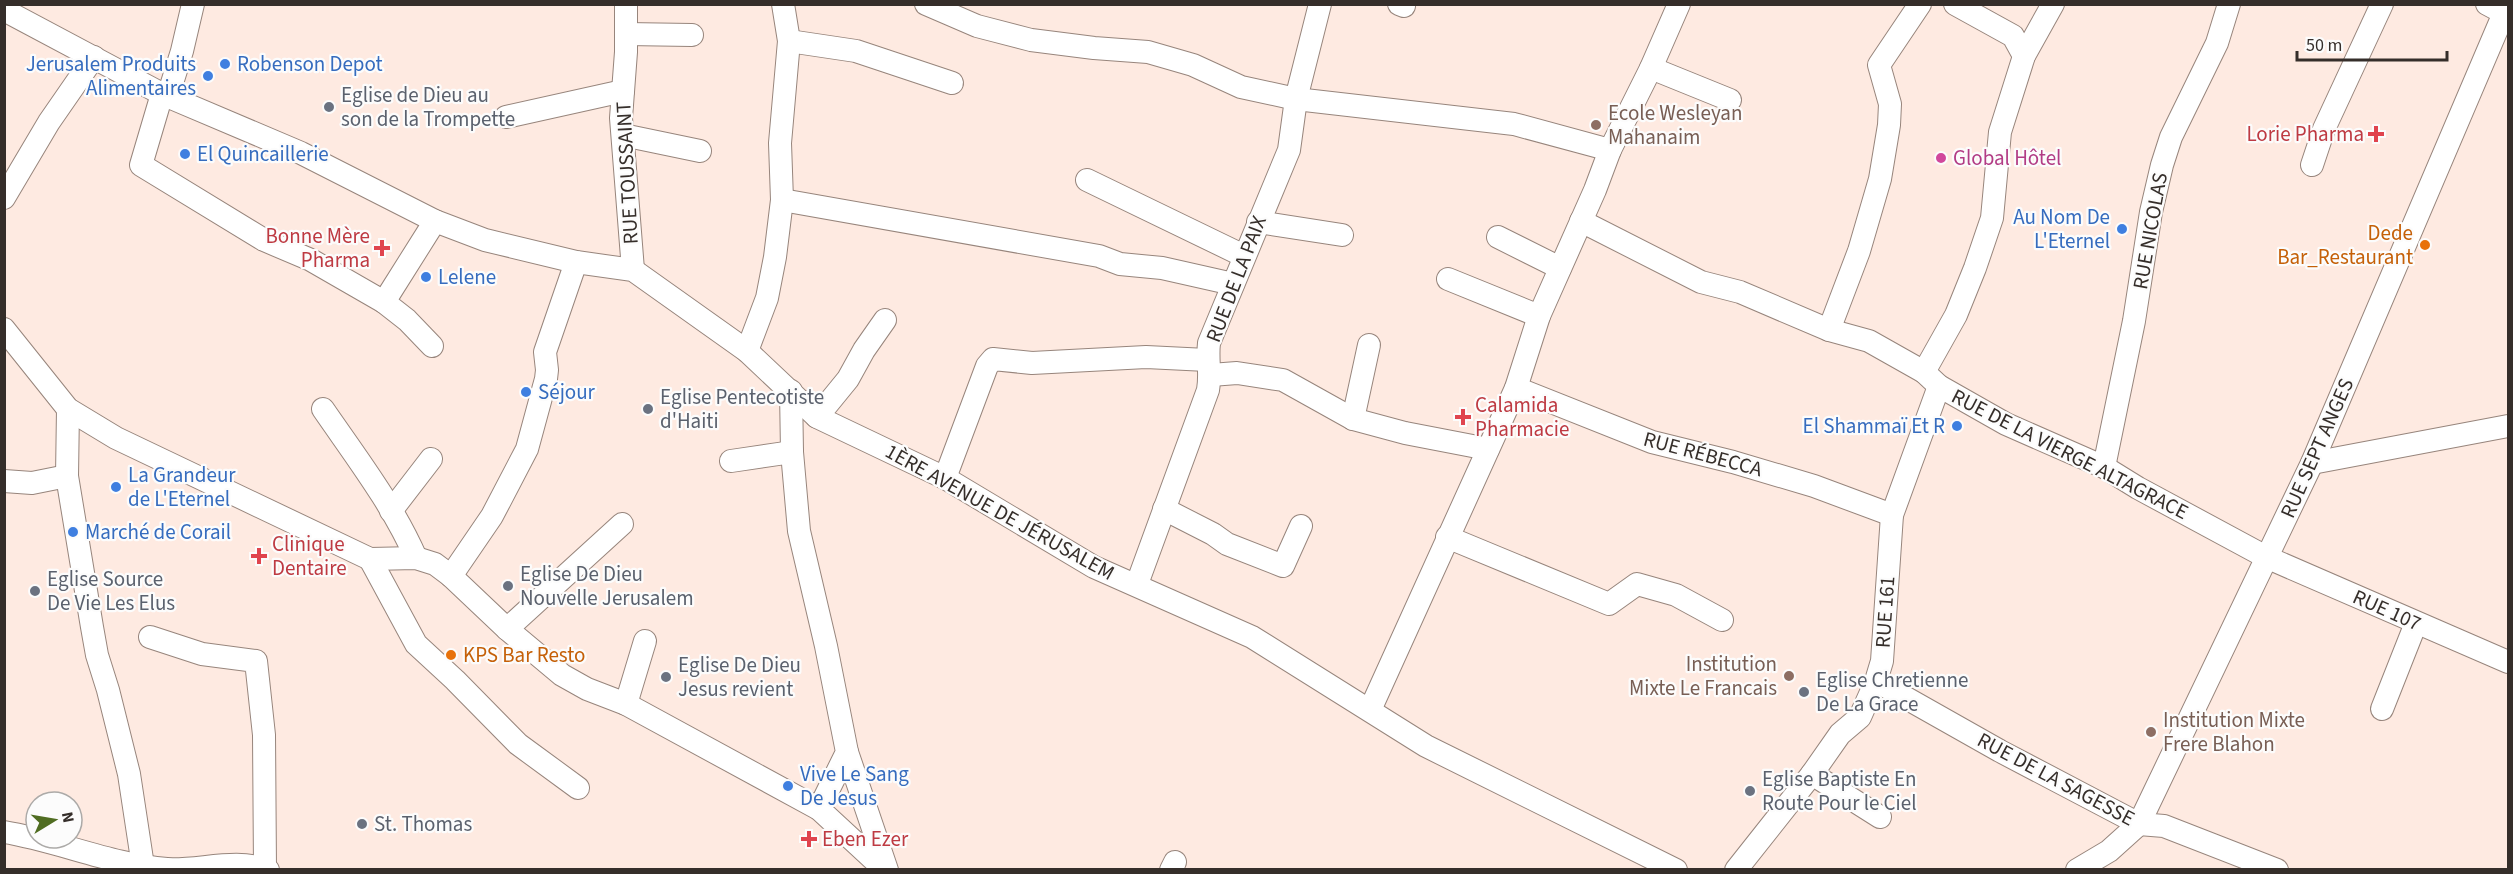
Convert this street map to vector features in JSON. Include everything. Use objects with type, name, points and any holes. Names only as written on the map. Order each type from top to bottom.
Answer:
[{"type":"street","points":[[193,4],[182,51],[141,165],[264,240],[311,260],[384,302],[407,320],[432,346]]},
{"type":"street","name":"RUE TOUSSAINT","points":[[626,4],[621,118],[633,270]]},
{"type":"street","points":[[747,351],[767,298],[782,200],[780,143],[789,40],[783,4]]},
{"type":"street","points":[[926,4],[977,26],[1031,39],[1094,48],[1148,52],[1193,65],[1242,87],[1296,99],[1514,124],[1610,150]]},
{"type":"street","name":"RUE DE LA PAIX","points":[[1137,584],[1208,390],[1209,343],[1289,150],[1296,99],[1320,4]]},
{"type":"street","points":[[1370,710],[1516,388],[1539,315],[1595,190],[1610,150],[1652,68],[1679,4]]},
{"type":"street","points":[[1829,330],[1859,251],[1880,179],[1890,104],[1879,65],[1920,4]]},
{"type":"street","points":[[1954,4],[2013,36],[2024,56]]},
{"type":"street","name":"RUE 161","points":[[1736,870],[1812,774],[1840,734],[1860,717],[1876,681],[1882,661],[1892,515],[1932,379],[1992,218],[2000,132],[2024,56],[2053,4]]},
{"type":"street","name":"RUE NICOLAS","points":[[2104,467],[2134,321],[2151,212],[2162,165],[2171,137],[2217,43],[2229,4]]},
{"type":"street","points":[[2312,165],[2324,129],[2382,4]]},
{"type":"street","name":"RUE SEPT ANGES","points":[[2078,870],[2109,851],[2139,824],[2312,463],[2502,9]]},
{"type":"street","points":[[4,10],[165,95],[301,153],[435,221],[486,240],[576,262],[633,270]]},
{"type":"street","points":[[626,34],[692,35]]},
{"type":"street","points":[[789,40],[856,51],[952,83]]},
{"type":"street","points":[[4,198],[49,122],[94,57]]},
{"type":"street","points":[[1652,68],[1730,100]]},
{"type":"street","points":[[506,117],[623,91]]},
{"type":"street","points":[[623,135],[700,150]]},
{"type":"street","points":[[1087,180],[1244,256]]},
{"type":"street","points":[[782,200],[1099,256],[1120,264],[1162,268],[1233,284]]},
{"type":"street","points":[[384,302],[435,221]]},
{"type":"street","name":"RUE DE LA VIERGE ALTAGRACE","points":[[1581,221],[1701,282],[1740,292],[1829,330],[1869,341],[2006,424],[2104,467],[2138,488],[2266,557]]},
{"type":"street","points":[[1258,222],[1342,235]]},
{"type":"street","points":[[1498,237],[1560,268]]},
{"type":"street","points":[[451,576],[492,516],[514,469],[527,449],[546,379],[545,352],[576,262]]},
{"type":"street","name":"1ÈRE AVENUE DE JÉRUSALEM","points":[[633,270],[747,351],[817,417],[945,478],[1094,567],[1137,584],[1252,637],[1426,746],[1676,870]]},
{"type":"street","points":[[1448,279],[1539,315]]},
{"type":"street","points":[[817,417],[848,379],[864,350],[885,320]]},
{"type":"street","points":[[4,329],[14,354],[68,409],[116,438],[370,560],[416,558],[435,564],[562,675],[587,689],[626,704],[819,809],[886,870]]},
{"type":"street","points":[[1353,419],[1369,345]]},
{"type":"street","points":[[945,478],[987,366],[993,358],[1032,363],[1146,357],[1283,380],[1353,419],[1405,433],[1488,449]]},
{"type":"street","name":"RUE RÉBECCA","points":[[1516,388],[1652,442],[1733,462],[1814,486],[1892,515]]},
{"type":"street","points":[[791,391],[792,452],[799,531],[826,646],[847,752],[886,870]]},
{"type":"street","points":[[68,409],[67,476],[97,655],[129,774],[143,866]]},
{"type":"street","points":[[323,409],[391,511],[416,558]]},
{"type":"street","points":[[2312,463],[2508,426]]},
{"type":"street","points":[[731,460],[792,452]]},
{"type":"street","points":[[391,511],[431,459]]},
{"type":"street","points":[[4,481],[32,483],[67,476]]},
{"type":"street","points":[[1164,509],[1214,534],[1227,544],[1283,566],[1301,526]]},
{"type":"street","points":[[507,629],[622,524]]},
{"type":"street","points":[[1447,537],[1609,604],[1637,584],[1676,595],[1722,620]]},
{"type":"street","name":"RUE 107","points":[[2266,557],[2508,663]]},
{"type":"street","points":[[370,560],[416,644],[518,744],[578,788]]},
{"type":"street","points":[[2382,709],[2416,622]]},
{"type":"street","points":[[4,832],[143,866],[168,869],[227,865],[267,869],[264,735],[256,661],[202,654],[150,637]]},
{"type":"street","points":[[626,704],[645,641]]},
{"type":"street","name":"RUE DE LA SAGESSE","points":[[1876,681],[2000,751],[2139,824],[2164,826],[2277,870]]},
{"type":"street","points":[[819,809],[847,752]]},
{"type":"street","points":[[1812,774],[1880,817]]},
{"type":"place","name":"Robenson Depot","points":[[225,64]]},
{"type":"place","name":"Jerusalem Produits Alimentaires","points":[[208,76]]},
{"type":"place","name":"Eglise de Dieu au son de la Trompette","points":[[329,107]]},
{"type":"place","name":"Ecole Wesleyan Mahanaim","points":[[1596,125]]},
{"type":"place","name":"Lorie Pharma","points":[[2376,134]]},
{"type":"place","name":"El Quincaillerie","points":[[185,154]]},
{"type":"place","name":"Global Hôtel","points":[[1941,158]]},
{"type":"place","name":"Au Nom De L'Eternel","points":[[2122,229]]},
{"type":"place","name":"Dede Bar_Restaurant","points":[[2425,245]]},
{"type":"place","name":"Bonne Mère Pharma","points":[[382,248]]},
{"type":"place","name":"Lelene","points":[[426,277]]},
{"type":"place","name":"Séjour","points":[[526,392]]},
{"type":"place","name":"Eglise Pentecotiste d'Haiti","points":[[648,409]]},
{"type":"place","name":"Calamida Pharmacie","points":[[1463,417]]},
{"type":"place","name":"El Shammaï Et R","points":[[1957,426]]},
{"type":"place","name":"La Grandeur de L'Eternel","points":[[116,487]]},
{"type":"place","name":"Marché de Corail","points":[[73,532]]},
{"type":"place","name":"Clinique Dentaire","points":[[259,556]]},
{"type":"place","name":"Eglise De Dieu Nouvelle Jerusalem","points":[[508,586]]},
{"type":"place","name":"Eglise Source De Vie Les Elus","points":[[35,591]]},
{"type":"place","name":"KPS Bar Resto","points":[[451,655]]},
{"type":"place","name":"Institution Mixte Le Francais","points":[[1789,676]]},
{"type":"place","name":"Eglise De Dieu Jesus revient","points":[[666,677]]},
{"type":"place","name":"Eglise Chretienne De La Grace","points":[[1804,692]]},
{"type":"place","name":"Institution Mixte Frere Blahon","points":[[2151,732]]},
{"type":"place","name":"Vive Le Sang De Jesus","points":[[788,786]]},
{"type":"place","name":"Eglise Baptiste En Route Pour le Ciel","points":[[1750,791]]},
{"type":"place","name":"St. Thomas","points":[[362,824]]},
{"type":"place","name":"Eben Ezer","points":[[809,839]]}]
